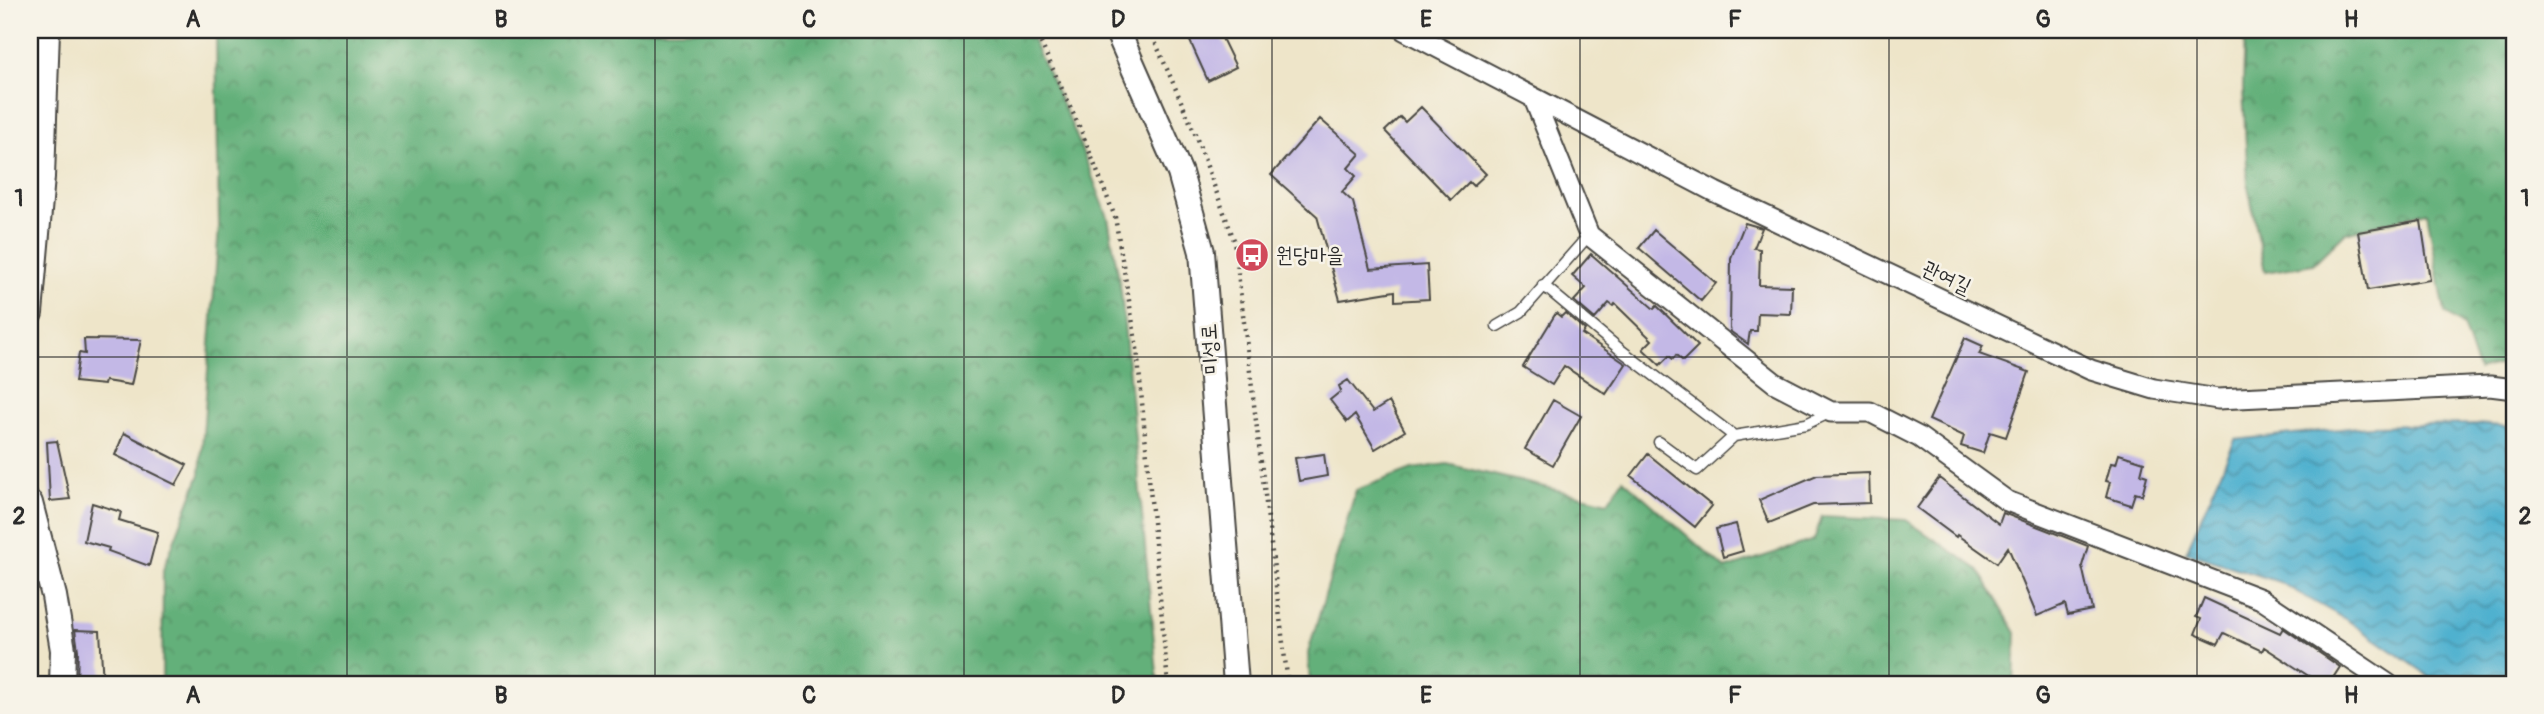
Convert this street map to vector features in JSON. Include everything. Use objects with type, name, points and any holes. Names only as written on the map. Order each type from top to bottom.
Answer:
[{"type":"street","points":[[30,313],[42,177],[47,30]]},
{"type":"street","name":"미성로","points":[[1117,30],[1180,173],[1202,252],[1237,684]]},
{"type":"street","name":"관여길","points":[[1404,30],[1715,192],[2091,370],[2154,389],[2218,399],[2490,386],[2514,389]]},
{"type":"street","points":[[1534,99],[1589,235],[1775,383],[1831,412],[1870,412],[1919,437],[2007,501],[2260,599],[2388,684]]},
{"type":"street","points":[[30,503],[54,596],[63,650],[62,684]]},
{"type":"lane","points":[[1497,326],[1521,312],[1589,235]]},
{"type":"lane","points":[[1543,285],[1622,351],[1734,436]]},
{"type":"lane","points":[[1659,442],[1697,470],[1734,436],[1806,424],[1831,412]]},
{"type":"path","points":[[1035,30],[1083,135],[1115,217],[1137,348],[1168,684]]},
{"type":"path","points":[[1150,30],[1194,131],[1234,240],[1288,684]]},
{"type":"green space","points":[[216,30],[1028,30],[1074,130],[1108,217],[1121,291],[1158,684],[162,684],[163,570],[200,474],[219,227]]},
{"type":"green space","points":[[2245,30],[2514,30],[2514,361],[2478,370],[2463,326],[2445,313],[2427,212],[2345,233],[2313,264],[2265,272],[2248,186],[2243,89]]},
{"type":"green space","points":[[1447,464],[1608,502],[1623,479],[1725,569],[1814,540],[1822,516],[1906,520],[1979,570],[2016,633],[2014,684],[1310,684],[1308,653],[1356,490],[1412,469]]},
{"type":"water","points":[[2477,424],[2514,427],[2514,684],[2436,684],[2422,671],[2347,620],[2279,582],[2186,552],[2235,440],[2368,426]]},
{"type":"building","points":[[1185,30],[1218,30],[1236,67],[1208,81]]},
{"type":"building","points":[[1421,107],[1486,174],[1473,186],[1469,182],[1451,200],[1385,131],[1400,117],[1405,122]]},
{"type":"building","points":[[1320,119],[1360,154],[1348,168],[1356,176],[1342,192],[1353,202],[1370,269],[1427,265],[1429,299],[1395,301],[1395,291],[1340,300],[1317,216],[1271,175]]},
{"type":"building","points":[[2421,221],[2430,280],[2368,290],[2358,232]]},
{"type":"building","points":[[1745,223],[1762,228],[1754,248],[1760,249],[1759,285],[1792,286],[1791,314],[1758,313],[1757,331],[1750,331],[1748,344],[1731,332],[1730,328],[1731,258]]},
{"type":"building","points":[[1654,230],[1716,283],[1701,301],[1639,248]]},
{"type":"building","points":[[1591,254],[1654,309],[1657,306],[1698,346],[1683,361],[1676,355],[1673,359],[1669,356],[1660,365],[1643,349],[1652,340],[1615,304],[1613,306],[1609,303],[1595,319],[1574,301],[1586,288],[1572,276]]},
{"type":"building","points":[[1556,313],[1561,317],[1565,313],[1585,330],[1582,334],[1626,364],[1606,394],[1564,366],[1552,385],[1523,367]]},
{"type":"building","points":[[1965,338],[1983,346],[1979,354],[2029,372],[2006,437],[1990,432],[1983,453],[1961,446],[1964,436],[1929,420]]},
{"type":"building","points":[[84,339],[141,340],[131,385],[105,381],[104,385],[75,382],[79,353],[85,354]]},
{"type":"building","points":[[1348,380],[1373,412],[1389,402],[1405,431],[1375,449],[1355,415],[1347,422],[1330,400],[1341,391],[1339,386]]},
{"type":"building","points":[[1553,400],[1581,416],[1553,465],[1525,449]]},
{"type":"building","points":[[124,433],[187,465],[176,485],[115,455]]},
{"type":"building","points":[[57,441],[70,499],[50,501],[47,442]]},
{"type":"building","points":[[1324,454],[1327,476],[1299,481],[1295,458]]},
{"type":"building","points":[[1648,454],[1712,506],[1695,527],[1631,476]]},
{"type":"building","points":[[2119,454],[2144,462],[2141,474],[2147,476],[2142,495],[2135,493],[2131,505],[2106,497],[2110,482],[2106,481],[2111,463],[2116,464]]},
{"type":"building","points":[[1869,473],[1870,503],[1813,505],[1769,523],[1759,500],[1817,475]]},
{"type":"building","points":[[1939,478],[1999,524],[2003,513],[2088,546],[2082,566],[2092,610],[2068,615],[2065,604],[2037,616],[2008,547],[1997,563],[1917,508]]},
{"type":"building","points":[[92,503],[121,512],[119,520],[158,532],[149,566],[108,551],[109,548],[84,541]]},
{"type":"building","points":[[1736,524],[1743,551],[1723,557],[1716,529]]},
{"type":"building","points":[[2204,598],[2280,633],[2283,628],[2340,667],[2329,684],[2321,684],[2264,647],[2262,651],[2224,633],[2218,644],[2195,634],[2201,619],[2196,617]]},
{"type":"building","points":[[75,630],[100,631],[103,684],[77,684],[78,650]]},
{"type":"place","name":"원당마을","points":[[1252,255]]}]
